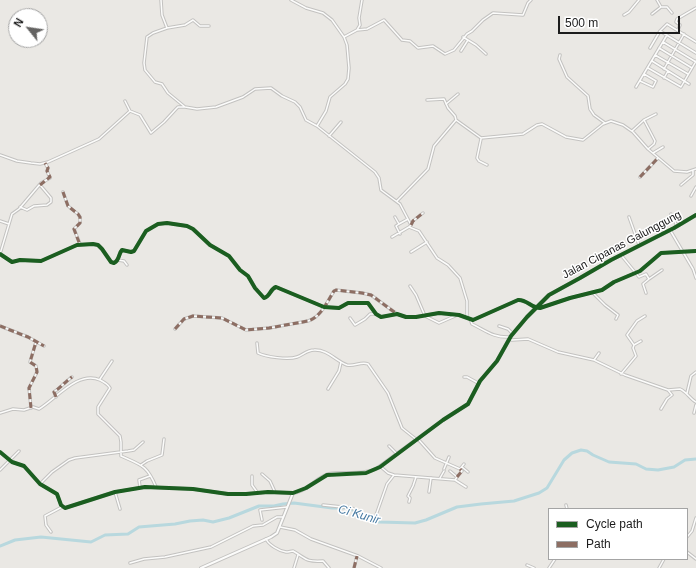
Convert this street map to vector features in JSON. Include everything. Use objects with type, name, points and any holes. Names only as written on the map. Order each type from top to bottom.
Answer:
[{"type":"street","points":[[161,0],[162,15],[167,28]]},
{"type":"street","points":[[291,0],[306,8],[324,14],[333,21],[344,37],[348,51],[348,79],[345,84],[330,97],[325,113],[317,126]]},
{"type":"street","points":[[357,30],[360,25],[359,18],[362,0]]},
{"type":"street","points":[[344,37],[357,30],[367,29],[384,20],[402,40],[410,41],[418,48],[433,46],[445,54],[454,50],[463,38],[483,20],[495,13],[523,15],[528,3],[531,0]]},
{"type":"street","points":[[624,15],[629,12],[639,0]]},
{"type":"street","points":[[657,0],[661,7]]},
{"type":"street","points":[[652,14],[661,7],[668,7],[672,13]]},
{"type":"street","points":[[678,31],[680,25],[676,22],[676,19],[696,8]]},
{"type":"street","points":[[185,107],[168,93],[162,84],[155,82],[145,70],[144,63],[147,37],[167,28],[184,25],[192,20],[200,26],[209,26]]},
{"type":"street","points":[[650,48],[660,31],[667,24],[696,42]]},
{"type":"street","points":[[660,31],[696,53]]},
{"type":"street","points":[[664,69],[684,34]]},
{"type":"street","points":[[636,87],[667,35]]},
{"type":"street","points":[[463,38],[476,45],[486,54]]},
{"type":"street","points":[[461,51],[468,40]]},
{"type":"street","points":[[648,68],[680,87],[692,68],[696,61],[663,42]]},
{"type":"street","points":[[659,48],[692,68]]},
{"type":"street","points":[[560,55],[559,59],[568,78],[588,96],[589,106],[592,112],[596,117],[605,123]]},
{"type":"street","points":[[655,55],[688,74]]},
{"type":"street","points":[[652,61],[689,84]]},
{"type":"street","points":[[664,78],[668,71]]},
{"type":"street","points":[[640,81],[653,87],[656,81],[644,74]]},
{"type":"street","points":[[125,101],[130,111],[139,114],[151,133],[180,107],[197,109],[211,108],[243,97],[255,90],[270,88],[295,102],[300,107],[306,120],[342,144],[375,172],[381,190],[400,204],[410,226],[420,231],[436,258],[448,265],[460,278],[466,301],[467,318]]},
{"type":"street","points":[[446,104],[458,94]]},
{"type":"street","points":[[427,100],[442,98],[445,100],[448,109],[455,116],[456,120],[481,138],[523,134],[537,125],[542,124],[568,138],[584,140],[605,123],[615,122],[632,131],[648,149],[674,171],[687,172],[696,169]]},
{"type":"street","points":[[0,155],[20,162],[34,164],[45,163],[99,139],[130,111]]},
{"type":"street","points":[[632,131],[644,120],[656,114]]},
{"type":"street","points":[[397,201],[428,169],[434,146],[456,120]]},
{"type":"street","points":[[644,120],[655,141],[654,144],[648,149]]},
{"type":"street","points":[[329,136],[341,122]]},
{"type":"street","points":[[481,138],[477,158],[479,161],[487,165]]},
{"type":"street","points":[[653,153],[663,147]]},
{"type":"street","points":[[640,177],[658,158]]},
{"type":"street","points":[[45,163],[50,177],[40,185],[12,214],[0,254],[12,262],[20,260],[38,261],[46,260],[80,244],[95,244],[104,251],[111,262],[114,263],[118,260],[124,261],[127,265]]},
{"type":"street","points":[[681,185],[693,175],[692,170]]},
{"type":"street","points":[[20,207],[27,210],[34,206],[46,205],[51,202],[51,198],[40,185]]},
{"type":"street","points":[[691,196],[696,188]]},
{"type":"street","points":[[63,192],[68,206],[80,217],[80,223],[74,229],[80,244]]},
{"type":"street","points":[[392,237],[400,234],[423,213]]},
{"type":"street","points":[[671,214],[677,226]]},
{"type":"street","name":"Jalan Cipanas Galunggung","points":[[381,467],[443,420],[465,407],[472,398],[482,377],[497,361],[513,334],[537,307],[554,292],[696,215]]},
{"type":"street","points":[[629,216],[639,245]]},
{"type":"street","points":[[395,217],[399,224]]},
{"type":"street","points":[[400,234],[396,226],[408,219]]},
{"type":"street","points":[[0,221],[9,224]]},
{"type":"street","points":[[118,260],[122,250],[131,252],[134,251],[145,232],[158,224],[166,223],[187,226],[193,229],[210,245],[229,256],[240,270],[248,276],[254,288],[264,298],[268,297],[276,287],[323,306],[341,308],[348,303],[368,303],[376,314]]},
{"type":"street","points":[[670,230],[693,269],[696,278]]},
{"type":"street","points":[[411,252],[427,242]]},
{"type":"street","points":[[175,330],[184,319],[193,316],[222,318],[246,330],[269,328],[311,320],[334,291],[340,290],[371,295],[397,314],[406,317],[439,313],[475,319],[520,299],[540,308],[570,298],[602,290],[614,282],[644,268],[661,253],[696,251]]},
{"type":"street","points":[[621,255],[635,273],[640,277],[646,274],[649,279]]},
{"type":"street","points":[[646,293],[643,284],[662,270]]},
{"type":"street","points":[[410,286],[416,295],[424,316],[439,323],[457,315]]},
{"type":"street","points":[[593,292],[606,306],[618,315],[616,319]]},
{"type":"street","points":[[350,318],[356,325],[365,320],[370,314],[376,314],[384,317],[397,314]]},
{"type":"street","points":[[621,374],[636,356],[634,345],[627,335],[638,321],[645,316]]},
{"type":"street","points":[[470,319],[472,324],[480,327],[490,334],[510,338],[512,340],[528,339],[558,352],[594,360],[621,374],[668,390],[680,388],[687,393],[696,404],[694,413]]},
{"type":"street","points":[[0,326],[4,326],[44,346]]},
{"type":"street","points":[[499,326],[508,329],[513,334]]},
{"type":"street","points":[[634,345],[641,341]]},
{"type":"street","points":[[31,408],[29,385],[37,369],[36,366],[30,362],[36,342]]},
{"type":"street","points":[[257,343],[258,353],[264,355],[295,358],[310,350],[317,350],[322,351],[349,365],[365,362],[370,365],[388,393],[402,428],[418,439],[433,456],[460,470]]},
{"type":"street","points":[[594,360],[600,352]]},
{"type":"street","points":[[100,380],[112,361]]},
{"type":"street","points":[[328,389],[340,370],[341,361]]},
{"type":"street","points":[[687,393],[692,376],[696,372]]},
{"type":"street","points":[[56,397],[54,392],[62,387],[63,384],[72,377]]},
{"type":"street","points":[[464,377],[479,383]]},
{"type":"street","points":[[0,413],[9,409],[24,410],[34,407],[39,409],[73,383],[91,378],[100,380],[107,384],[110,388],[98,407],[100,416],[120,436],[120,452],[122,456],[141,465],[150,476],[156,487]]},
{"type":"street","points":[[661,409],[667,399],[672,395],[668,390]]},
{"type":"street","points":[[141,465],[162,455],[164,438]]},
{"type":"street","points":[[40,484],[69,460],[86,456],[134,450],[143,442]]},
{"type":"street","points":[[388,446],[397,454]]},
{"type":"street","points":[[0,470],[18,451]]},
{"type":"street","points":[[0,452],[15,464],[23,465],[40,484],[56,494],[62,506]]},
{"type":"street","points":[[440,478],[450,457]]},
{"type":"street","points":[[455,480],[462,471],[460,470],[464,464]]},
{"type":"street","points":[[462,466],[468,472]]},
{"type":"street","points":[[51,532],[46,525],[45,516],[62,506],[67,507],[115,492],[140,487],[193,489],[228,494],[258,492],[292,493],[306,488],[327,475],[366,473],[381,467],[388,473],[394,475],[455,480],[466,487]]},
{"type":"street","points":[[450,471],[457,477]]},
{"type":"street","points":[[262,474],[270,481],[275,492]]},
{"type":"street","points":[[323,505],[350,508],[368,517],[375,518],[387,484],[394,475]]},
{"type":"street","points":[[140,487],[139,480],[150,476]]},
{"type":"street","points":[[252,476],[252,485],[258,492]]},
{"type":"street","points":[[409,502],[410,498],[408,496],[416,477]]},
{"type":"street","points":[[429,492],[430,478]]},
{"type":"street","points":[[115,492],[120,509]]},
{"type":"street","points":[[201,568],[277,533],[292,493]]},
{"type":"street","points":[[262,520],[260,510],[287,506]]},
{"type":"street","points":[[130,563],[144,559],[165,557],[211,547],[253,526],[263,525],[277,517],[284,517]]},
{"type":"street","points":[[688,536],[692,531],[696,518]]},
{"type":"street","points":[[280,527],[295,530],[311,539],[357,556],[381,568]]},
{"type":"street","points":[[266,539],[269,544],[276,548],[285,552],[293,551],[311,562],[323,562],[329,568]]},
{"type":"street","points":[[688,553],[696,559]]},
{"type":"street","points":[[294,568],[298,554]]},
{"type":"street","points":[[354,568],[357,556]]},
{"type":"street","points":[[549,568],[555,560]]},
{"type":"street","points":[[528,565],[534,568]]},
{"type":"waterway","name":"Ci Kunir","points":[[0,546],[15,540],[41,537],[91,542],[105,535],[128,534],[139,527],[203,520],[213,522],[229,518],[259,506],[274,506],[294,503],[332,508],[345,508],[379,522],[415,523],[457,507],[514,501],[539,493],[547,488],[564,460],[572,453],[581,450],[587,451],[609,462],[636,464],[646,469],[658,470],[674,467],[685,460],[696,459]]},
{"type":"marked path","points":[[640,177],[658,158]]},
{"type":"marked path","points":[[40,185],[50,177],[45,163]]},
{"type":"marked path","points":[[63,192],[68,206],[80,217],[80,223],[74,229],[80,245]]},
{"type":"marked path","points":[[411,225],[413,221],[423,213]]},
{"type":"marked path","points":[[175,329],[184,319],[193,316],[222,318],[246,330],[269,328],[308,321],[320,313],[336,290],[371,295],[397,314]]},
{"type":"marked path","points":[[0,326],[28,337],[44,346]]},
{"type":"marked path","points":[[31,408],[29,388],[37,372],[36,366],[30,362],[36,342]]},
{"type":"marked path","points":[[56,397],[54,392],[72,377]]},
{"type":"marked path","points":[[457,477],[462,471],[460,469]]},
{"type":"marked path","points":[[354,568],[357,556]]},
{"type":"cycle path","points":[[0,452],[12,462],[24,466],[40,484],[57,494],[61,505],[65,508],[115,492],[145,487],[193,489],[228,494],[268,492],[293,493],[306,488],[327,475],[366,473],[380,467],[443,420],[468,404],[480,381],[497,361],[511,336],[549,295],[696,215]]},
{"type":"cycle path","points":[[0,254],[12,262],[20,260],[41,261],[77,245],[93,244],[98,245],[111,262],[114,263],[122,250],[131,252],[134,251],[146,231],[158,224],[167,223],[187,226],[193,229],[210,245],[229,256],[240,270],[248,276],[255,288],[264,298],[268,296],[272,289],[276,287],[324,307],[339,308],[348,303],[368,303],[376,314],[381,317],[397,314],[406,317],[416,317],[439,313],[459,315],[473,320],[518,300],[540,308],[570,298],[602,290],[614,282],[640,271],[661,253],[696,251]]}]
